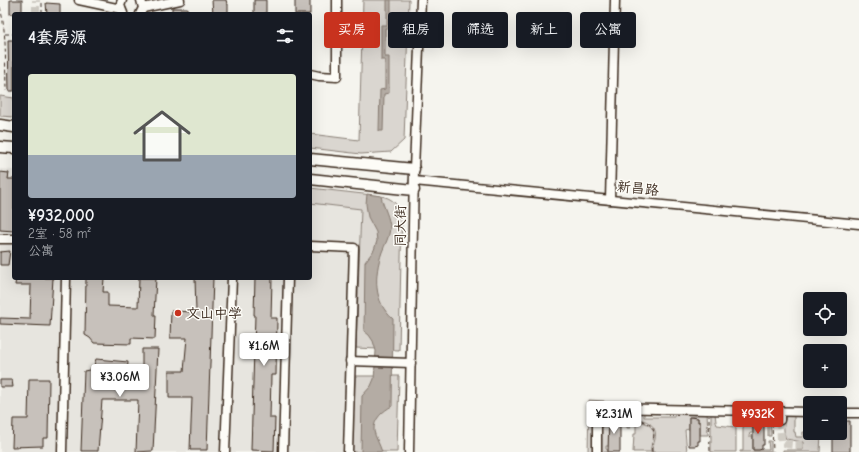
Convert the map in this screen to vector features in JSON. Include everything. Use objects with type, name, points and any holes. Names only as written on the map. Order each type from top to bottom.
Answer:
[{"type":"main road","points":[[0,125],[12,126]]},
{"type":"main road","points":[[0,147],[12,148]]},
{"type":"main road","points":[[312,159],[414,169]]},
{"type":"main road","name":"新昌路","points":[[312,179],[414,185]]},
{"type":"street","points":[[81,0],[122,12],[122,0]]},
{"type":"street","points":[[142,7],[180,0]]},
{"type":"street","points":[[312,74],[337,77],[337,0]]},
{"type":"street","name":"同大街","points":[[409,452],[414,169],[421,0]]},
{"type":"street","points":[[610,200],[615,0]]},
{"type":"street","name":"新昌路","points":[[414,185],[610,200],[859,224]]},
{"type":"street","points":[[0,239],[12,239]]},
{"type":"street","points":[[312,246],[354,248],[348,452]]},
{"type":"street","points":[[62,452],[66,280]]},
{"type":"street","points":[[225,452],[232,280]]},
{"type":"street","points":[[284,452],[288,280]]},
{"type":"street","points":[[350,361],[411,363]]},
{"type":"street","points":[[597,452],[597,420],[600,411],[606,408],[709,410],[777,414],[803,412]]},
{"type":"street","points":[[847,413],[859,413]]},
{"type":"path","points":[[42,0],[42,12]]},
{"type":"path","points":[[0,7],[4,34],[6,91]]},
{"type":"path","points":[[4,34],[12,34]]},
{"type":"path","points":[[709,410],[710,452]]},
{"type":"path","points":[[773,452],[777,414]]},
{"type":"path","points":[[634,420],[641,420],[652,426],[655,435],[651,446],[652,452]]},
{"type":"shaded area","points":[[363,0],[409,0],[409,12],[388,12],[388,48],[407,48],[404,140],[391,152],[361,154],[312,148],[312,134],[359,140],[362,48],[380,48],[380,12],[363,12]]},
{"type":"shaded area","points":[[387,0],[391,0],[391,12],[388,12],[388,28],[385,28],[385,57],[389,57],[389,93],[384,94],[383,131],[379,131],[380,90],[385,89],[385,60],[381,60],[381,25],[387,25]]},
{"type":"shaded area","points":[[0,96],[12,98],[12,117],[0,116]]},
{"type":"shaded area","name":"文山中学","points":[[0,169],[12,170],[12,280],[312,280],[312,203],[361,209],[352,452],[0,452]]},
{"type":"shaded area","points":[[312,188],[385,197],[398,206],[402,213],[399,350],[356,348],[361,209],[312,203]]},
{"type":"shaded area","points":[[367,194],[381,196],[389,220],[390,229],[379,261],[377,279],[377,288],[382,305],[393,319],[392,406],[379,416],[374,427],[374,431],[382,452],[361,452],[362,396],[371,386],[374,379],[376,351],[373,341],[364,331],[365,262],[374,250],[377,241],[376,232],[368,217],[366,204]]},
{"type":"shaded area","points":[[355,376],[399,376],[397,452],[352,452]]},
{"type":"shaded area","points":[[589,400],[604,401],[604,403],[598,405],[594,411],[594,452],[588,452]]},
{"type":"shaded area","points":[[644,410],[644,417],[674,417],[675,411],[707,412],[708,435],[700,435],[700,422],[698,422],[698,418],[695,418],[695,416],[689,417],[689,429],[685,430],[687,452],[652,452],[655,439],[655,430],[647,422],[634,419],[634,412]]},
{"type":"shaded area","points":[[606,411],[630,412],[630,428],[627,428],[627,416],[609,417],[607,427],[609,427],[609,446],[606,446],[608,452],[601,452],[601,419]]},
{"type":"shaded area","points":[[711,413],[715,413],[717,425],[735,427],[736,452],[711,452]]},
{"type":"shaded area","points":[[747,414],[770,415],[771,436],[768,436],[768,420],[753,421],[753,433],[750,433],[749,436],[753,436],[753,450],[769,450],[768,441],[771,441],[771,452],[740,452],[743,451],[743,428]]},
{"type":"shaded area","points":[[787,415],[794,416],[794,432],[796,437],[803,437],[803,440],[821,440],[820,452],[783,452],[783,450],[803,450],[803,442],[786,439],[784,433]]},
{"type":"shaded area","points":[[634,421],[648,424],[653,429],[654,437],[651,452],[633,452],[634,434],[636,434],[636,424]]},
{"type":"building","points":[[10,0],[22,0],[22,12],[12,12],[12,14],[10,14]]},
{"type":"building","points":[[212,0],[226,0],[228,4],[228,12],[213,12]]},
{"type":"building","points":[[254,0],[266,0],[266,12],[254,12]]},
{"type":"building","points":[[295,0],[310,0],[310,12],[295,12]]},
{"type":"building","points":[[46,3],[60,4],[60,12],[47,12]]},
{"type":"building","points":[[172,8],[187,8],[187,12],[172,12]]},
{"type":"building","points":[[8,40],[12,40],[12,91],[9,91]]},
{"type":"building","points":[[0,172],[9,173],[8,179],[12,179],[12,231],[0,230]]},
{"type":"building","points":[[10,251],[8,265],[0,265],[0,252]]},
{"type":"building","points":[[16,280],[53,280],[50,326],[0,324],[0,318],[30,319],[31,285],[15,285]]},
{"type":"building","points":[[86,280],[104,280],[103,292],[108,292],[108,306],[138,307],[139,280],[156,280],[154,315],[156,315],[155,339],[131,338],[131,344],[94,343],[85,335]]},
{"type":"building","points":[[195,280],[213,280],[207,450],[190,450],[192,398],[169,398],[169,371],[184,371],[187,338],[170,338],[171,311],[196,312]]},
{"type":"building","points":[[255,280],[272,280],[271,318],[277,318],[276,375],[271,375],[270,418],[275,418],[274,451],[251,450]]},
{"type":"building","points":[[142,349],[158,349],[153,451],[136,452],[138,400],[102,400],[98,451],[81,451],[84,371],[89,370],[94,365],[96,359],[128,362],[127,373],[142,373]]},
{"type":"building","points":[[29,379],[49,379],[48,438],[43,438],[43,446],[12,447],[13,419],[28,419]]},
{"type":"building","points":[[0,380],[12,380],[13,387],[0,387]]},
{"type":"building","points":[[609,417],[620,417],[620,452],[608,452]]},
{"type":"building","points":[[689,417],[698,418],[698,422],[700,422],[700,441],[698,441],[698,445],[695,446],[689,446]]},
{"type":"building","points":[[753,420],[762,421],[762,425],[764,425],[764,445],[762,445],[762,449],[759,450],[753,450]]},
{"type":"building","points":[[847,421],[850,421],[850,452],[833,452],[833,440],[847,440]]},
{"type":"tunnel","points":[[36,0],[36,12]]},
{"type":"tunnel","points":[[780,420],[781,440],[788,444],[802,445]]},
{"type":"place","name":"文山中学","points":[[178,313]]}]
